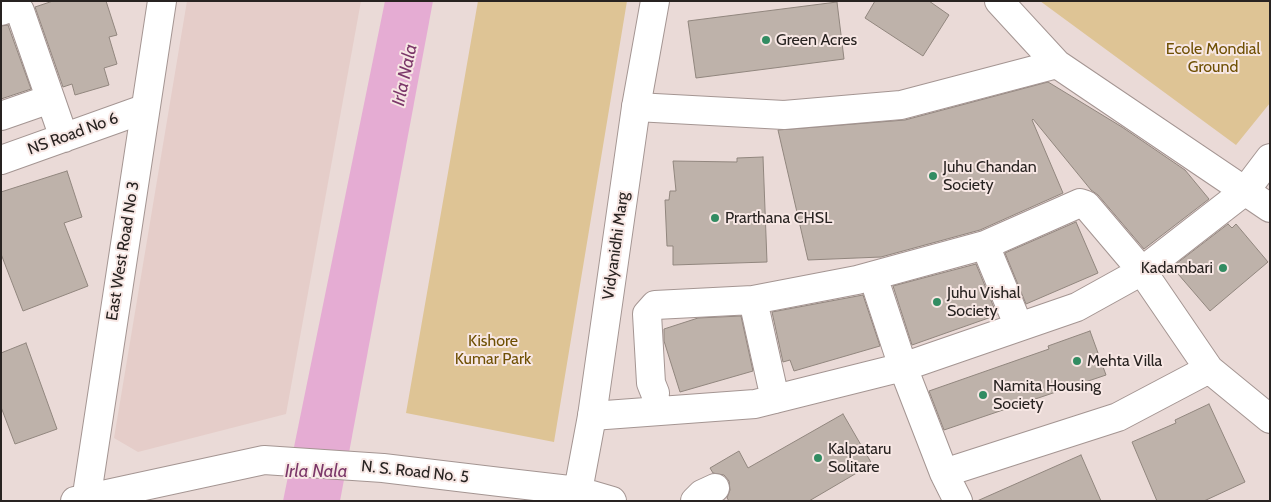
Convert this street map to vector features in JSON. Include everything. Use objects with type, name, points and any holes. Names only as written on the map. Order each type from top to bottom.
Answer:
[{"type":"street","name":"East West Road No 3","points":[[82,499],[162,1]]},
{"type":"street","name":"Vidyanidhi Marg","points":[[582,498],[636,107],[655,1]]},
{"type":"street","points":[[999,1],[1057,64],[1270,208]]},
{"type":"street","points":[[1,11],[13,7],[20,11],[64,138]]},
{"type":"street","points":[[636,107],[784,115],[902,106],[1057,64]]},
{"type":"street","points":[[1,116],[50,99]]},
{"type":"street","name":"NS Road No 6","points":[[3,155],[64,138],[144,109]]},
{"type":"street","points":[[592,416],[792,400],[903,367],[1077,307],[1142,271],[1245,191],[1270,158]]},
{"type":"street","points":[[655,393],[651,374],[647,314],[650,308],[660,304],[757,299],[873,276],[985,244],[1080,203],[1086,206],[1142,271],[1209,369],[1270,419]]},
{"type":"street","points":[[985,244],[1019,327]]},
{"type":"street","points":[[873,276],[903,367],[944,473],[958,501]]},
{"type":"street","points":[[757,299],[792,400]]},
{"type":"street","points":[[944,473],[1118,417],[1209,369]]},
{"type":"street","name":"N. S. Road No. 5","points":[[82,499],[264,460],[383,468],[612,501]]},
{"type":"shaded area","points":[[187,1],[361,1],[286,414],[138,452],[114,438]]},
{"type":"green space","name":"Kishore Kumar Park","points":[[478,1],[627,1],[554,442],[406,413]]},
{"type":"green space","name":"Ecole Mondial Ground","points":[[1040,1],[1270,1],[1270,103],[1236,145]]},
{"type":"water","name":"Irla Nala","points":[[385,1],[433,1],[340,501],[283,501]]},
{"type":"building","points":[[53,1],[106,1],[117,35],[109,37],[117,64],[104,68],[109,85],[75,95],[72,84],[63,87],[35,7]]},
{"type":"building","points":[[875,1],[929,1],[949,15],[923,56],[865,18]]},
{"type":"building","name":"Green Acres","points":[[837,2],[844,59],[696,78],[688,21]]},
{"type":"building","points":[[8,25],[31,89],[1,99],[1,26]]},
{"type":"building","name":"Juhu Chandan Society","points":[[1048,82],[1122,127],[1185,170],[1209,199],[1144,249],[1098,195],[1091,190],[1033,119],[1063,193],[980,230],[881,257],[808,260],[778,130],[905,120]]},
{"type":"building","name":"Prarthana CHSL","points":[[763,157],[767,262],[673,265],[673,246],[667,246],[665,200],[669,200],[670,191],[676,191],[673,161],[737,162],[737,158]]},
{"type":"building","points":[[67,171],[82,217],[64,223],[88,286],[23,311],[1,254],[1,192]]},
{"type":"building","name":"Juhu Vishal Society","points":[[1076,222],[1098,273],[1026,304],[1005,253]]},
{"type":"building","name":"Kadambari","points":[[1228,224],[1232,228],[1236,224],[1268,262],[1210,311],[1172,267]]},
{"type":"building","name":"Juhu Vishal Society","points":[[976,264],[997,315],[912,345],[893,286]]},
{"type":"building","points":[[863,295],[880,346],[794,371],[790,360],[783,362],[772,312]]},
{"type":"building","points":[[741,316],[753,371],[680,392],[664,341],[664,329],[698,318]]},
{"type":"building","points":[[1090,331],[1106,375],[944,430],[929,391],[1049,349],[1048,346]]},
{"type":"building","points":[[26,343],[57,429],[15,444],[1,407],[1,353]]},
{"type":"building","points":[[1209,404],[1245,482],[1204,501],[1157,501],[1132,442],[1176,423],[1175,420]]},
{"type":"building","name":"Kalpataru Solitare","points":[[843,414],[872,464],[809,501],[729,501],[727,498],[730,490],[729,481],[724,475],[713,473],[710,468],[739,451],[748,468]]},
{"type":"building","points":[[1081,455],[1101,501],[977,501]]},
{"type":"place","name":"Green Acres","points":[[766,40]]},
{"type":"place","name":"Juhu Chandan Society","points":[[933,176]]},
{"type":"place","name":"Prarthana CHSL","points":[[715,218]]},
{"type":"place","name":"Kadambari","points":[[1223,268]]},
{"type":"place","name":"Juhu Vishal Society","points":[[937,302]]},
{"type":"place","name":"Mehta Villa","points":[[1077,361]]},
{"type":"place","name":"Namita Housing Society","points":[[983,395]]},
{"type":"place","name":"Kalpataru Solitare","points":[[818,458]]}]
